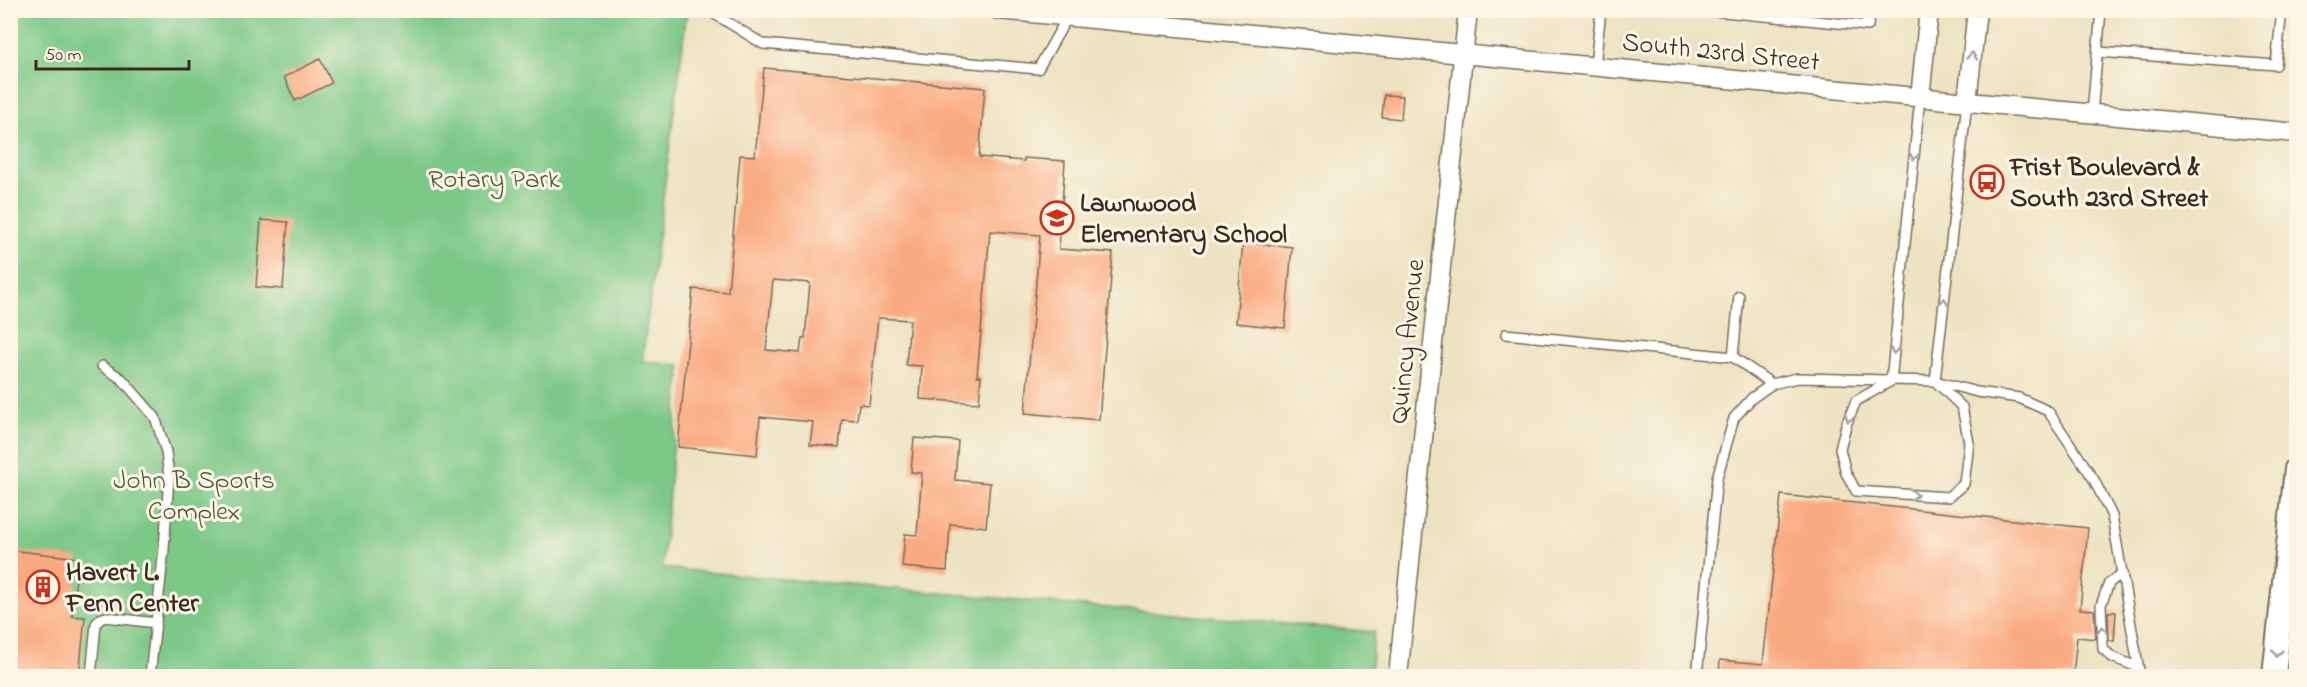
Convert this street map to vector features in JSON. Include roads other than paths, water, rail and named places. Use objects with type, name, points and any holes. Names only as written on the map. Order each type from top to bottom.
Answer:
[{"type":"street","name":"South 23rd Street","points":[[998,10],[1067,14],[2296,133]]},
{"type":"street","name":"Quincy Avenue","points":[[1398,676],[1468,10]]},
{"type":"street","points":[[1920,98],[1929,10]]},
{"type":"street","points":[[1967,102],[1977,10]]},
{"type":"street","points":[[2274,676],[2296,470]]},
{"type":"lane","points":[[708,10],[764,44],[1038,69],[1067,14]]},
{"type":"lane","points":[[1595,66],[1601,10]]},
{"type":"lane","points":[[1703,10],[1868,26],[1870,10]]},
{"type":"lane","points":[[2092,114],[2101,10]]},
{"type":"lane","points":[[2098,52],[2276,65],[2282,10]]},
{"type":"lane","points":[[1891,381],[1920,98]]},
{"type":"lane","points":[[1935,381],[1967,102]]},
{"type":"lane","points":[[1733,357],[1739,296]]},
{"type":"lane","points":[[1506,334],[1733,357],[1772,384]]},
{"type":"lane","points":[[102,366],[122,379],[155,417],[166,452],[169,477],[150,676]]},
{"type":"lane","points":[[1697,676],[1717,478],[1734,418],[1752,398],[1772,384],[1797,378],[1935,381],[1977,392],[2019,398],[2048,411],[2093,478],[2112,516],[2139,672]]},
{"type":"lane","points":[[1891,381],[1856,401],[1840,449],[1846,473],[1856,491],[1948,497],[1964,484],[1969,443],[1962,407],[1935,381]]},
{"type":"lane","points":[[2122,573],[2109,583],[2101,605],[2103,649],[2112,657],[2139,672]]},
{"type":"lane","points":[[91,676],[96,624],[100,619],[106,617],[156,623]]},
{"type":"place","name":"Frist Boulevard & South 23rd Street","points":[[1987,182]]},
{"type":"place","name":"Lawnwood Elementary School","points":[[1057,218]]},
{"type":"place","name":"Havert L. Fenn Center","points":[[43,587]]},
{"type":"park label","name":"Rotary Park","points":[[494,178]]},
{"type":"park label","name":"John B Sports Complex","points":[[194,494]]}]
